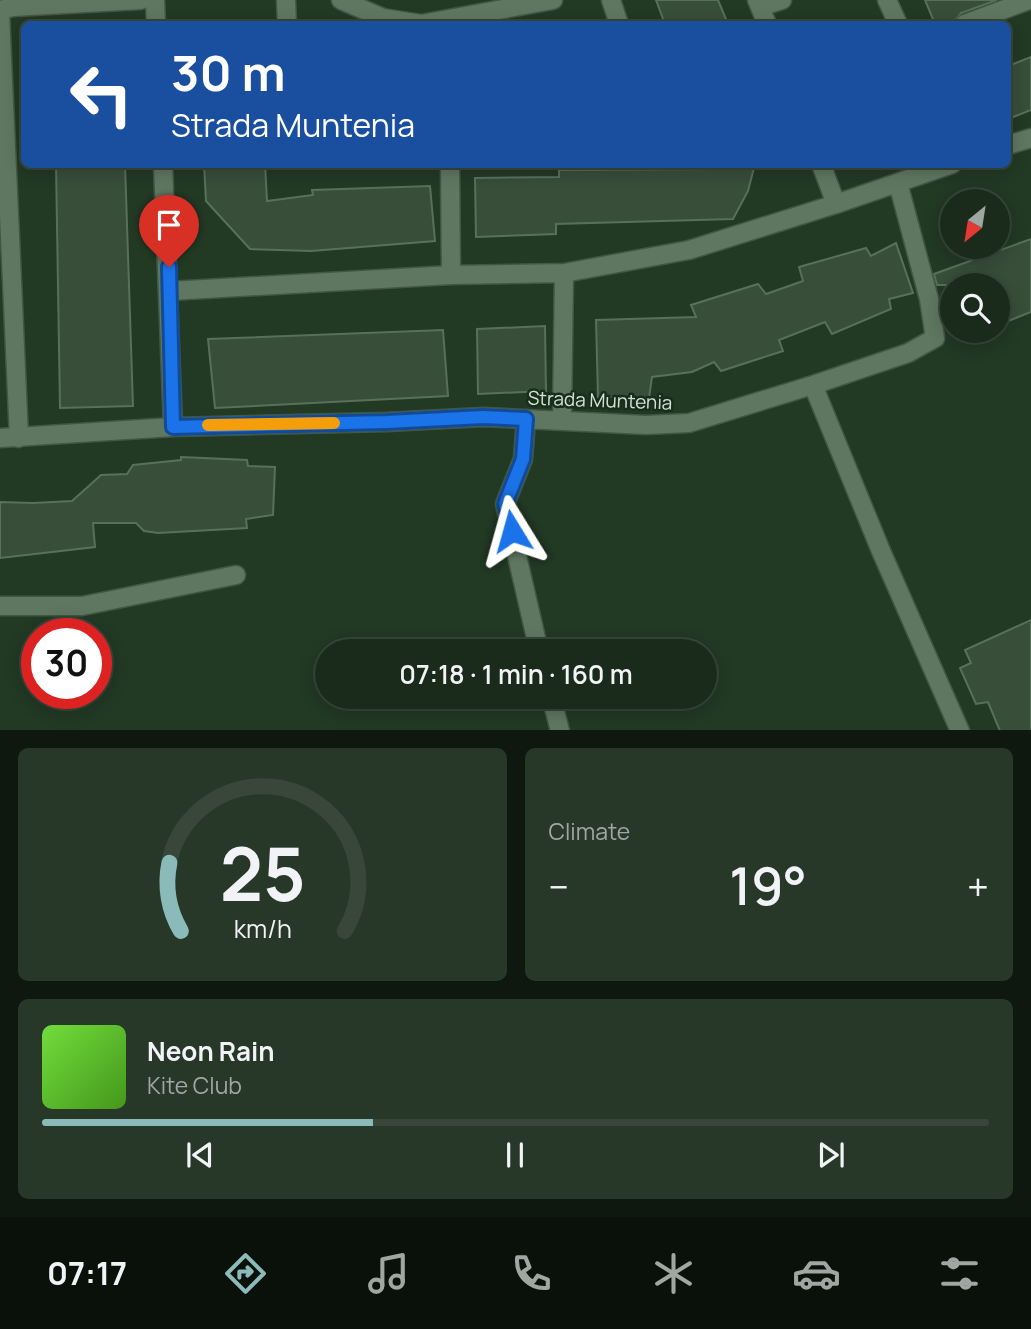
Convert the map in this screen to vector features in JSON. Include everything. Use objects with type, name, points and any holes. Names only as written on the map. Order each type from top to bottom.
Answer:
[{"type":"street","points":[[19,438],[0,11],[13,7],[141,0]]},
{"type":"street","points":[[155,0],[156,21]]},
{"type":"street","points":[[286,0],[287,21]]},
{"type":"street","points":[[341,0],[383,18],[402,21]]},
{"type":"street","points":[[438,21],[553,0]]},
{"type":"street","points":[[611,0],[618,21]]},
{"type":"street","points":[[766,21],[759,4],[782,0]]},
{"type":"street","points":[[887,0],[897,21]]},
{"type":"street","points":[[972,21],[1009,4],[1029,0]]},
{"type":"street","points":[[1011,144],[1031,138]]},
{"type":"street","points":[[163,168],[170,291],[173,427]]},
{"type":"street","points":[[450,168],[451,275]]},
{"type":"street","points":[[822,168],[836,204]]},
{"type":"street","points":[[170,291],[451,275],[564,273],[689,250],[941,168]]},
{"type":"street","name":"Strada Muntenia","points":[[0,439],[173,427],[483,417],[646,425],[689,423],[813,386],[908,353],[935,338],[929,299],[898,183]]},
{"type":"street","points":[[562,421],[564,273]]},
{"type":"street","points":[[813,386],[881,551],[960,730]]},
{"type":"street","points":[[526,419],[523,459],[505,504],[536,639]]},
{"type":"street","points":[[0,606],[82,606],[236,575]]},
{"type":"street","points":[[554,709],[560,730]]},
{"type":"building","points":[[656,0],[718,0],[727,21],[664,21]]},
{"type":"building","points":[[925,0],[997,0],[961,13],[955,21],[934,21]]},
{"type":"building","points":[[1031,57],[1031,110],[1011,118],[1011,65]]},
{"type":"building","points":[[56,168],[125,168],[133,406],[60,408]]},
{"type":"building","points":[[204,168],[265,168],[267,201],[313,195],[312,190],[430,186],[435,241],[311,251],[250,249],[206,201]]},
{"type":"building","points":[[754,168],[748,191],[733,219],[556,224],[556,234],[476,237],[475,178],[559,177],[559,170]]},
{"type":"building","points":[[1031,239],[1031,312],[1010,320],[1010,273],[940,273],[940,285],[937,285],[934,274],[976,259],[1010,259],[1010,247]]},
{"type":"building","points":[[896,243],[913,293],[889,299],[891,309],[832,334],[825,322],[779,340],[783,351],[721,371],[714,362],[692,372],[652,377],[649,398],[598,397],[596,320],[696,317],[691,305],[758,284],[766,294],[803,281],[799,267],[866,248],[871,256]]},
{"type":"building","points":[[545,326],[546,391],[478,394],[477,329]]},
{"type":"building","points":[[443,330],[448,396],[215,408],[208,339]]},
{"type":"building","points":[[181,457],[247,460],[248,466],[275,467],[273,515],[246,519],[247,528],[158,533],[144,531],[136,523],[93,523],[95,547],[0,558],[0,502],[72,501],[101,475],[127,474],[133,465],[181,460]]},
{"type":"building","points":[[1031,620],[1031,730],[1000,730],[988,702],[976,704],[960,668],[971,663],[965,650]]},
{"type":"slow traffic","points":[[208,425],[334,423]]},
{"type":"route","points":[[169,267],[173,427],[483,417],[526,419],[523,459],[505,504],[512,531]]}]
